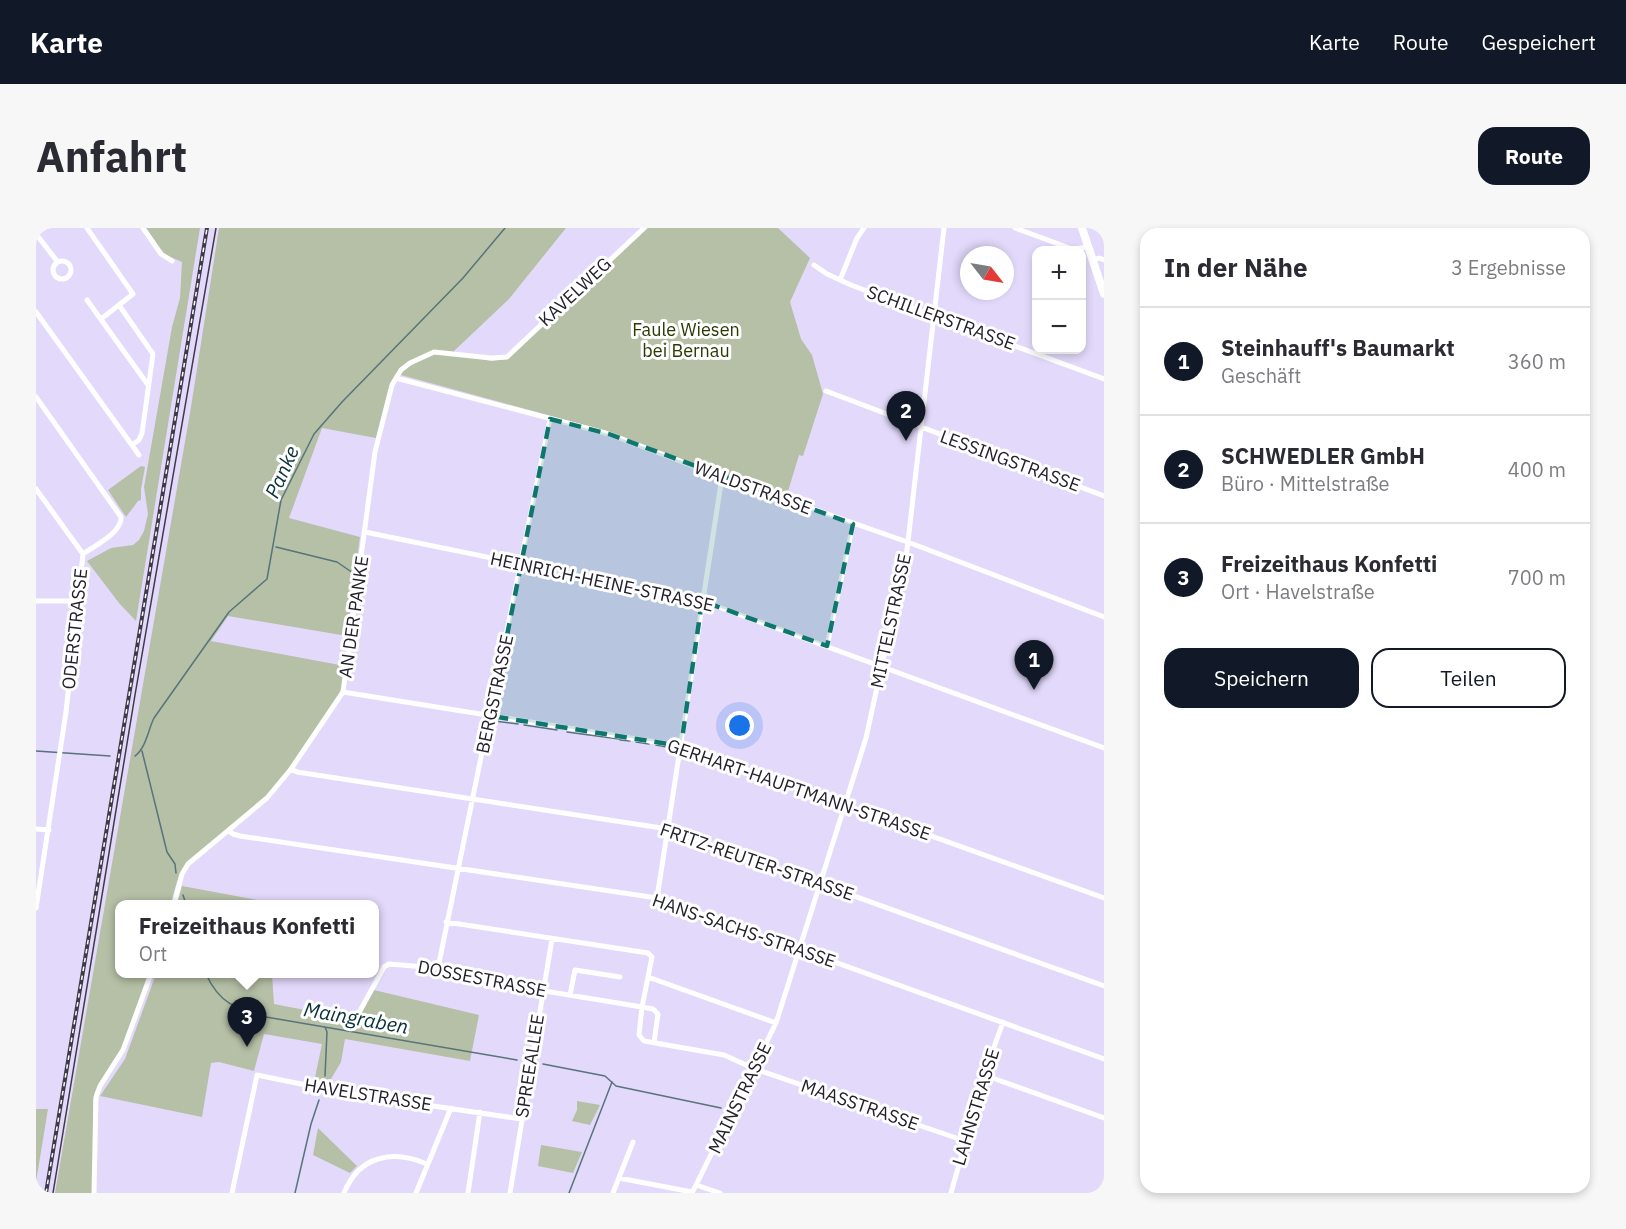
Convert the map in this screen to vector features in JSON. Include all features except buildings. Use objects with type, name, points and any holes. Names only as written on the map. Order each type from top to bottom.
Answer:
[{"type":"street","points":[[87,228],[133,294],[100,319]]},
{"type":"street","points":[[143,228],[161,254],[172,261]]},
{"type":"street","name":"KAVELWEG","points":[[396,378],[401,370],[410,363],[434,352],[491,358],[507,357],[644,228]]},
{"type":"street","points":[[840,280],[857,238],[864,228]]},
{"type":"street","name":"MITTELSTRASSE","points":[[784,1002],[866,738],[908,542],[944,228]]},
{"type":"street","points":[[1015,228],[1072,249],[1089,247]]},
{"type":"street","points":[[1083,228],[1104,294]]},
{"type":"street","points":[[36,234],[57,261]]},
{"type":"street","points":[[1092,260],[1099,258],[1104,260]]},
{"type":"street","name":"SCHILLERSTRASSE","points":[[814,265],[840,280],[1104,379]]},
{"type":"street","points":[[87,300],[148,386]]},
{"type":"street","points":[[118,305],[153,354],[141,433],[139,440],[132,445]]},
{"type":"street","points":[[36,312],[139,455]]},
{"type":"street","name":"WALDSTRASSE","points":[[396,378],[609,434],[722,477],[908,542],[1104,617]]},
{"type":"street","name":"AN DER PANKE","points":[[175,900],[182,874],[188,864],[267,798],[291,769],[343,692],[375,452],[392,385],[396,378]]},
{"type":"street","name":"LESSINGSTRASSE","points":[[826,391],[1104,496]]},
{"type":"street","points":[[36,397],[121,517],[117,530],[82,554]]},
{"type":"street","name":"BERGSTRASSE","points":[[438,968],[550,419]]},
{"type":"street","points":[[657,898],[722,477]]},
{"type":"street","name":"ODERSTRASSE","points":[[36,489],[82,554],[66,712],[36,908]]},
{"type":"street","points":[[826,646],[853,524]]},
{"type":"street","name":"HEINRICH-HEINE-STRASSE","points":[[365,532],[702,601],[1104,748]]},
{"type":"street","points":[[36,601],[78,601]]},
{"type":"street","name":"GERHART-HAUPTMANN-STRASSE","points":[[343,692],[681,746],[1104,898]]},
{"type":"street","name":"FRITZ-REUTER-STRASSE","points":[[291,769],[309,774],[668,829],[1104,986]]},
{"type":"street","points":[[36,829],[48,830]]},
{"type":"street","name":"HANS-SACHS-STRASSE","points":[[229,831],[240,836],[657,898],[1104,1059]]},
{"type":"street","points":[[446,922],[648,953],[651,957],[639,1037],[644,1041],[724,1055],[755,1069]]},
{"type":"street","name":"SPREEALLEE","points":[[510,1193],[552,939]]},
{"type":"street","name":"DOSSESTRASSE","points":[[379,976],[384,967],[389,964],[438,968],[502,984],[642,1007]]},
{"type":"street","name":"DOSSESTRASSE","points":[[570,994],[575,970],[620,977]]},
{"type":"street","points":[[648,977],[776,1023]]},
{"type":"street","points":[[94,1193],[96,1097],[100,1086],[123,1050],[150,978]]},
{"type":"street","name":"DOSSESTRASSE","points":[[355,1020],[378,978]]},
{"type":"street","name":"MAINSTRASSE","points":[[692,1193],[755,1069],[784,1002]]},
{"type":"street","points":[[642,1007],[653,1009],[658,1014],[654,1043]]},
{"type":"street","name":"LAHNSTRASSE","points":[[951,1193],[984,1075],[1003,1023]]},
{"type":"street","name":"MAASSTRASSE","points":[[755,1069],[964,1141]]},
{"type":"street","name":"HAVELSTRASSE","points":[[232,1193],[257,1075],[335,1091],[521,1119]]},
{"type":"street","points":[[984,1075],[1104,1118]]},
{"type":"street","points":[[416,1193],[452,1108]]},
{"type":"street","points":[[468,1193],[480,1112]]},
{"type":"street","points":[[613,1193],[633,1142]]},
{"type":"street","points":[[344,1193],[349,1181],[357,1172],[379,1158],[396,1155],[427,1164]]},
{"type":"street","points":[[619,1178],[692,1193]]},
{"type":"street","points":[[696,1185],[720,1193]]},
{"type":"highlighted area","points":[[550,419],[609,434],[853,524],[827,646],[702,601],[681,746],[491,716]]},
{"type":"green space","points":[[146,228],[200,228],[136,621],[87,561],[111,548],[133,545],[144,531],[148,514],[144,487],[172,327],[180,298],[182,262],[164,254]]},
{"type":"green space","name":"Faule Wiesen bei Bernau","points":[[219,228],[566,228],[509,299],[453,354],[492,361],[507,359],[648,228],[778,228],[810,258],[790,302],[801,339],[812,355],[823,394],[803,456],[799,455],[786,498],[610,432],[401,375],[390,384],[376,438],[322,428],[289,518],[360,537],[347,636],[228,616],[211,641],[345,666],[339,695],[288,770],[266,796],[187,863],[172,900],[115,900],[115,978],[147,978],[122,1047],[95,1092],[93,1101],[93,1193],[55,1193],[191,407]]},
{"type":"green space","points":[[141,466],[145,467],[141,500],[126,517],[108,490]]},
{"type":"green space","points":[[182,886],[257,900],[178,900]]},
{"type":"green space","points":[[155,978],[272,978],[274,1004],[351,1019],[354,1024],[359,1023],[359,1016],[374,990],[479,1015],[470,1061],[345,1039],[341,1062],[328,1084],[314,1082],[322,1044],[264,1034],[254,1071],[219,1062],[211,1063],[202,1117],[100,1096],[125,1059]]},
{"type":"green space","points":[[577,1101],[600,1105],[590,1125],[572,1121],[577,1110]]},
{"type":"green space","points":[[36,1109],[48,1109],[36,1182]]},
{"type":"green space","points":[[318,1128],[357,1166],[350,1173],[313,1155]]},
{"type":"green space","points":[[541,1145],[582,1152],[573,1173],[538,1166]]},
{"type":"waterway","name":"Panke","points":[[135,756],[144,744],[154,718],[229,612],[267,579],[281,500],[314,434],[342,402],[463,278],[505,228]]},
{"type":"waterway","points":[[276,547],[337,562],[353,573]]},
{"type":"waterway","points":[[494,721],[518,724]]},
{"type":"waterway","points":[[524,725],[557,730]]},
{"type":"waterway","points":[[567,732],[619,739]]},
{"type":"waterway","points":[[620,740],[630,741]]},
{"type":"waterway","points":[[636,742],[649,744]]},
{"type":"waterway","points":[[656,745],[672,748]]},
{"type":"waterway","name":"Panke","points":[[36,751],[110,756]]},
{"type":"waterway","name":"Maingraben","points":[[142,751],[167,852],[175,864],[176,873]]},
{"type":"waterway","name":"Maingraben","points":[[183,895],[185,900]]},
{"type":"waterway","name":"Maingraben","points":[[208,978],[217,992],[237,1008],[266,1017],[517,1060]]},
{"type":"waterway","points":[[325,1027],[327,1032],[325,1076]]},
{"type":"waterway","name":"Maingraben","points":[[543,1064],[605,1076],[616,1086],[721,1108]]},
{"type":"waterway","points":[[569,1193],[612,1082]]},
{"type":"waterway","points":[[295,1193],[319,1100]]},
{"type":"tram line","points":[[53,1193],[135,695],[216,228]]},
{"type":"railway","points":[[46,1193],[207,228]]},
{"type":"place","name":"SCHWEDLER GmbH","points":[[906,441]]},
{"type":"place","name":"Steinhauff's Baumarkt","points":[[1034,690]]},
{"type":"place","name":"Freizeithaus Konfetti","points":[[247,1047]]}]
